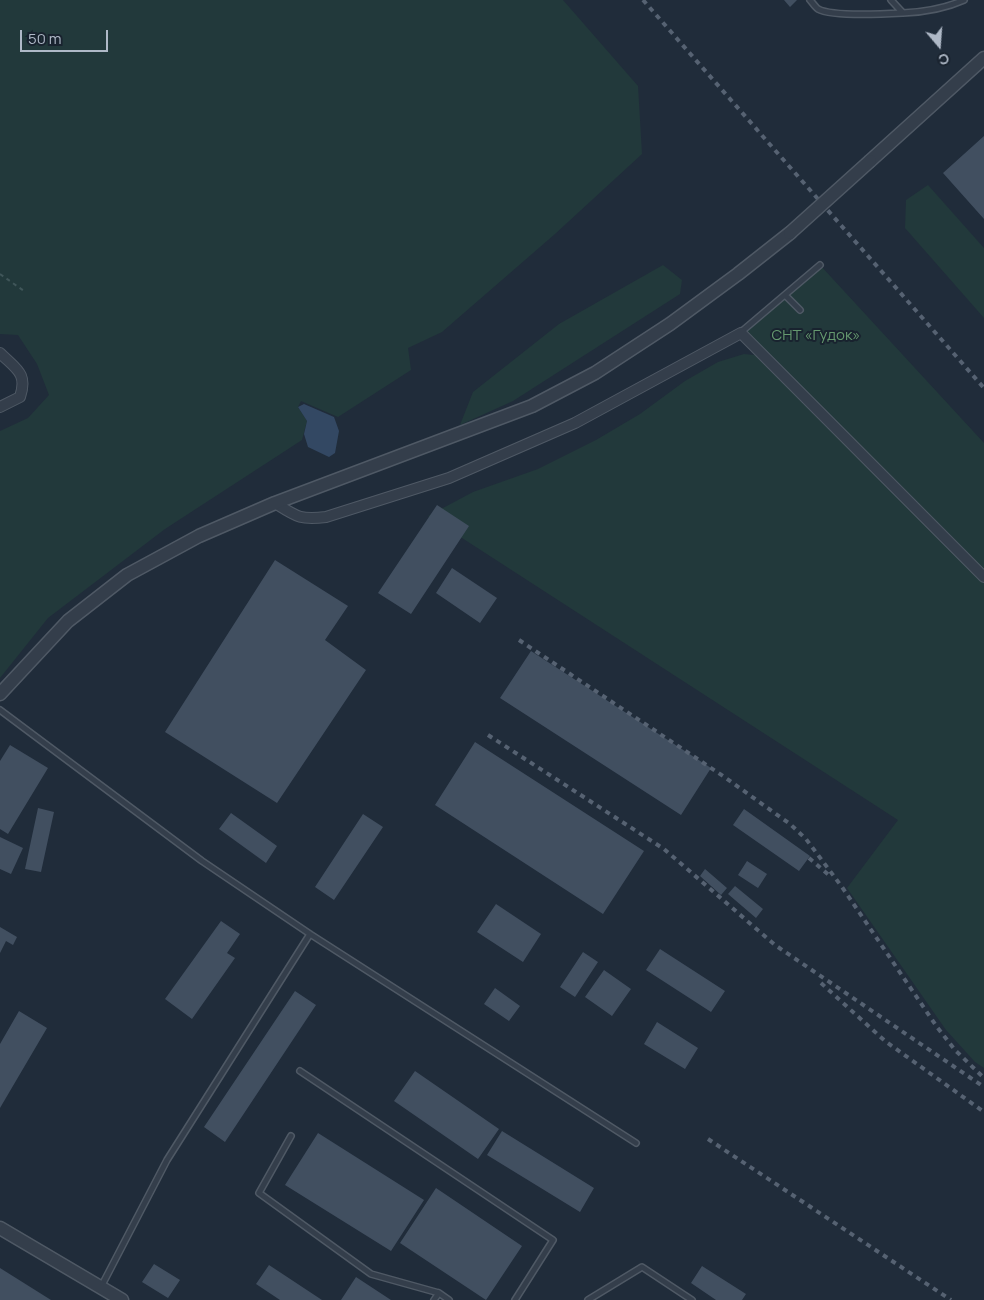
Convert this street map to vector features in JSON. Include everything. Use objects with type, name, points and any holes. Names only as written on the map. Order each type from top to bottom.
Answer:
[{"type":"street","points":[[0,694],[68,621],[128,575],[199,536],[275,504],[532,406],[596,373],[670,324],[790,233],[984,58]]},
{"type":"street","points":[[275,504],[296,517],[308,519],[326,517],[449,478],[575,423],[740,333],[984,577]]},
{"type":"street","points":[[0,353],[22,375],[24,386],[20,397],[0,407]]},
{"type":"street","points":[[0,1228],[122,1300]]},
{"type":"lane","points":[[810,0],[818,9],[837,13],[867,15],[925,12],[950,6],[964,0]]},
{"type":"lane","points":[[891,0],[903,13]]},
{"type":"lane","points":[[740,333],[820,265]]},
{"type":"lane","points":[[785,294],[800,310]]},
{"type":"lane","points":[[0,710],[202,861],[310,934],[636,1143]]},
{"type":"lane","points":[[101,1287],[167,1160],[310,934]]},
{"type":"lane","points":[[300,1071],[553,1240],[515,1300]]},
{"type":"lane","points":[[291,1136],[259,1193],[372,1274],[439,1293],[450,1300]]},
{"type":"lane","points":[[588,1300],[642,1267],[692,1300]]},
{"type":"lane","points":[[434,1300],[439,1293]]},
{"type":"path","points":[[0,274],[24,291]]},
{"type":"green space","points":[[0,0],[563,0],[638,86],[642,154],[555,234],[442,332],[408,348],[411,370],[338,417],[301,401],[298,407],[307,421],[302,440],[165,529],[48,618],[0,678],[0,431],[28,418],[49,395],[37,364],[18,335],[0,334]]},
{"type":"green space","points":[[928,185],[984,248],[984,318],[905,228],[906,200]]},
{"type":"green space","points":[[663,265],[682,280],[680,294],[513,401],[460,425],[473,392],[559,324]]},
{"type":"green space","name":"СНТ «Гудок»","points":[[820,265],[984,443],[984,1068],[975,1062],[946,1030],[847,888],[898,820],[428,516],[473,492],[538,469],[596,440],[640,414],[685,381],[718,362],[744,354],[764,356],[741,333]]},
{"type":"water","points":[[304,404],[334,417],[339,431],[335,453],[329,457],[308,447],[304,434],[307,421],[298,407]]},
{"type":"building","points":[[784,0],[797,0],[790,7]]},
{"type":"building","points":[[984,136],[984,219],[943,173]]},
{"type":"building","points":[[437,505],[469,526],[411,614],[378,593]]},
{"type":"building","points":[[275,560],[348,606],[325,640],[366,670],[277,803],[165,732]]},
{"type":"building","points":[[452,568],[497,598],[480,623],[436,593]]},
{"type":"building","points":[[531,651],[711,768],[681,815],[500,698]]},
{"type":"building","points":[[475,742],[644,851],[603,914],[435,805]]},
{"type":"building","points":[[10,745],[48,768],[8,834],[0,829],[0,761]]},
{"type":"building","points":[[38,808],[54,812],[41,872],[25,869]]},
{"type":"building","points":[[744,809],[810,856],[799,871],[733,825]]},
{"type":"building","points":[[231,813],[277,846],[266,863],[219,829]]},
{"type":"building","points":[[363,814],[383,827],[334,900],[315,887]]},
{"type":"building","points":[[0,837],[23,848],[11,874],[0,869]]},
{"type":"building","points":[[747,861],[767,874],[758,888],[738,875]]},
{"type":"building","points":[[705,869],[727,888],[721,895],[700,876]]},
{"type":"building","points":[[735,886],[763,909],[756,918],[728,894]]},
{"type":"building","points":[[496,904],[541,934],[523,962],[477,932]]},
{"type":"building","points":[[221,921],[240,934],[227,953],[235,958],[192,1019],[165,999]]},
{"type":"building","points":[[0,927],[17,937],[13,945],[6,941],[0,953]]},
{"type":"building","points":[[660,949],[725,991],[711,1012],[646,970]]},
{"type":"building","points":[[583,952],[598,962],[575,997],[560,987]]},
{"type":"building","points":[[604,970],[631,989],[612,1016],[585,997]]},
{"type":"building","points":[[495,988],[520,1006],[509,1021],[484,1004]]},
{"type":"building","points":[[295,991],[316,1005],[225,1142],[204,1127]]},
{"type":"building","points":[[19,1011],[47,1028],[0,1108],[0,1044]]},
{"type":"building","points":[[657,1022],[698,1048],[685,1069],[644,1044]]},
{"type":"building","points":[[415,1071],[499,1129],[478,1159],[394,1101]]},
{"type":"building","points":[[502,1131],[594,1188],[580,1212],[487,1155]]},
{"type":"building","points":[[318,1133],[424,1200],[391,1251],[285,1185]]},
{"type":"building","points":[[436,1188],[522,1246],[486,1300],[400,1243]]},
{"type":"building","points":[[154,1264],[180,1280],[168,1298],[142,1282]]},
{"type":"building","points":[[269,1265],[322,1300],[280,1300],[256,1284]]},
{"type":"building","points":[[702,1266],[746,1294],[742,1300],[716,1300],[691,1283]]},
{"type":"building","points":[[0,1268],[51,1300],[0,1300]]},
{"type":"building","points":[[356,1277],[391,1300],[341,1300]]},
{"type":"railway","points":[[643,0],[984,388]]},
{"type":"railway","points":[[519,640],[723,776],[790,824],[806,839],[842,887],[937,1027],[955,1050],[984,1078]]},
{"type":"railway","points":[[488,735],[664,849],[775,945],[984,1087]]},
{"type":"railway","points":[[809,858],[831,877]]},
{"type":"railway","points":[[821,983],[885,1041],[984,1112]]},
{"type":"railway","points":[[708,1139],[951,1300]]}]
